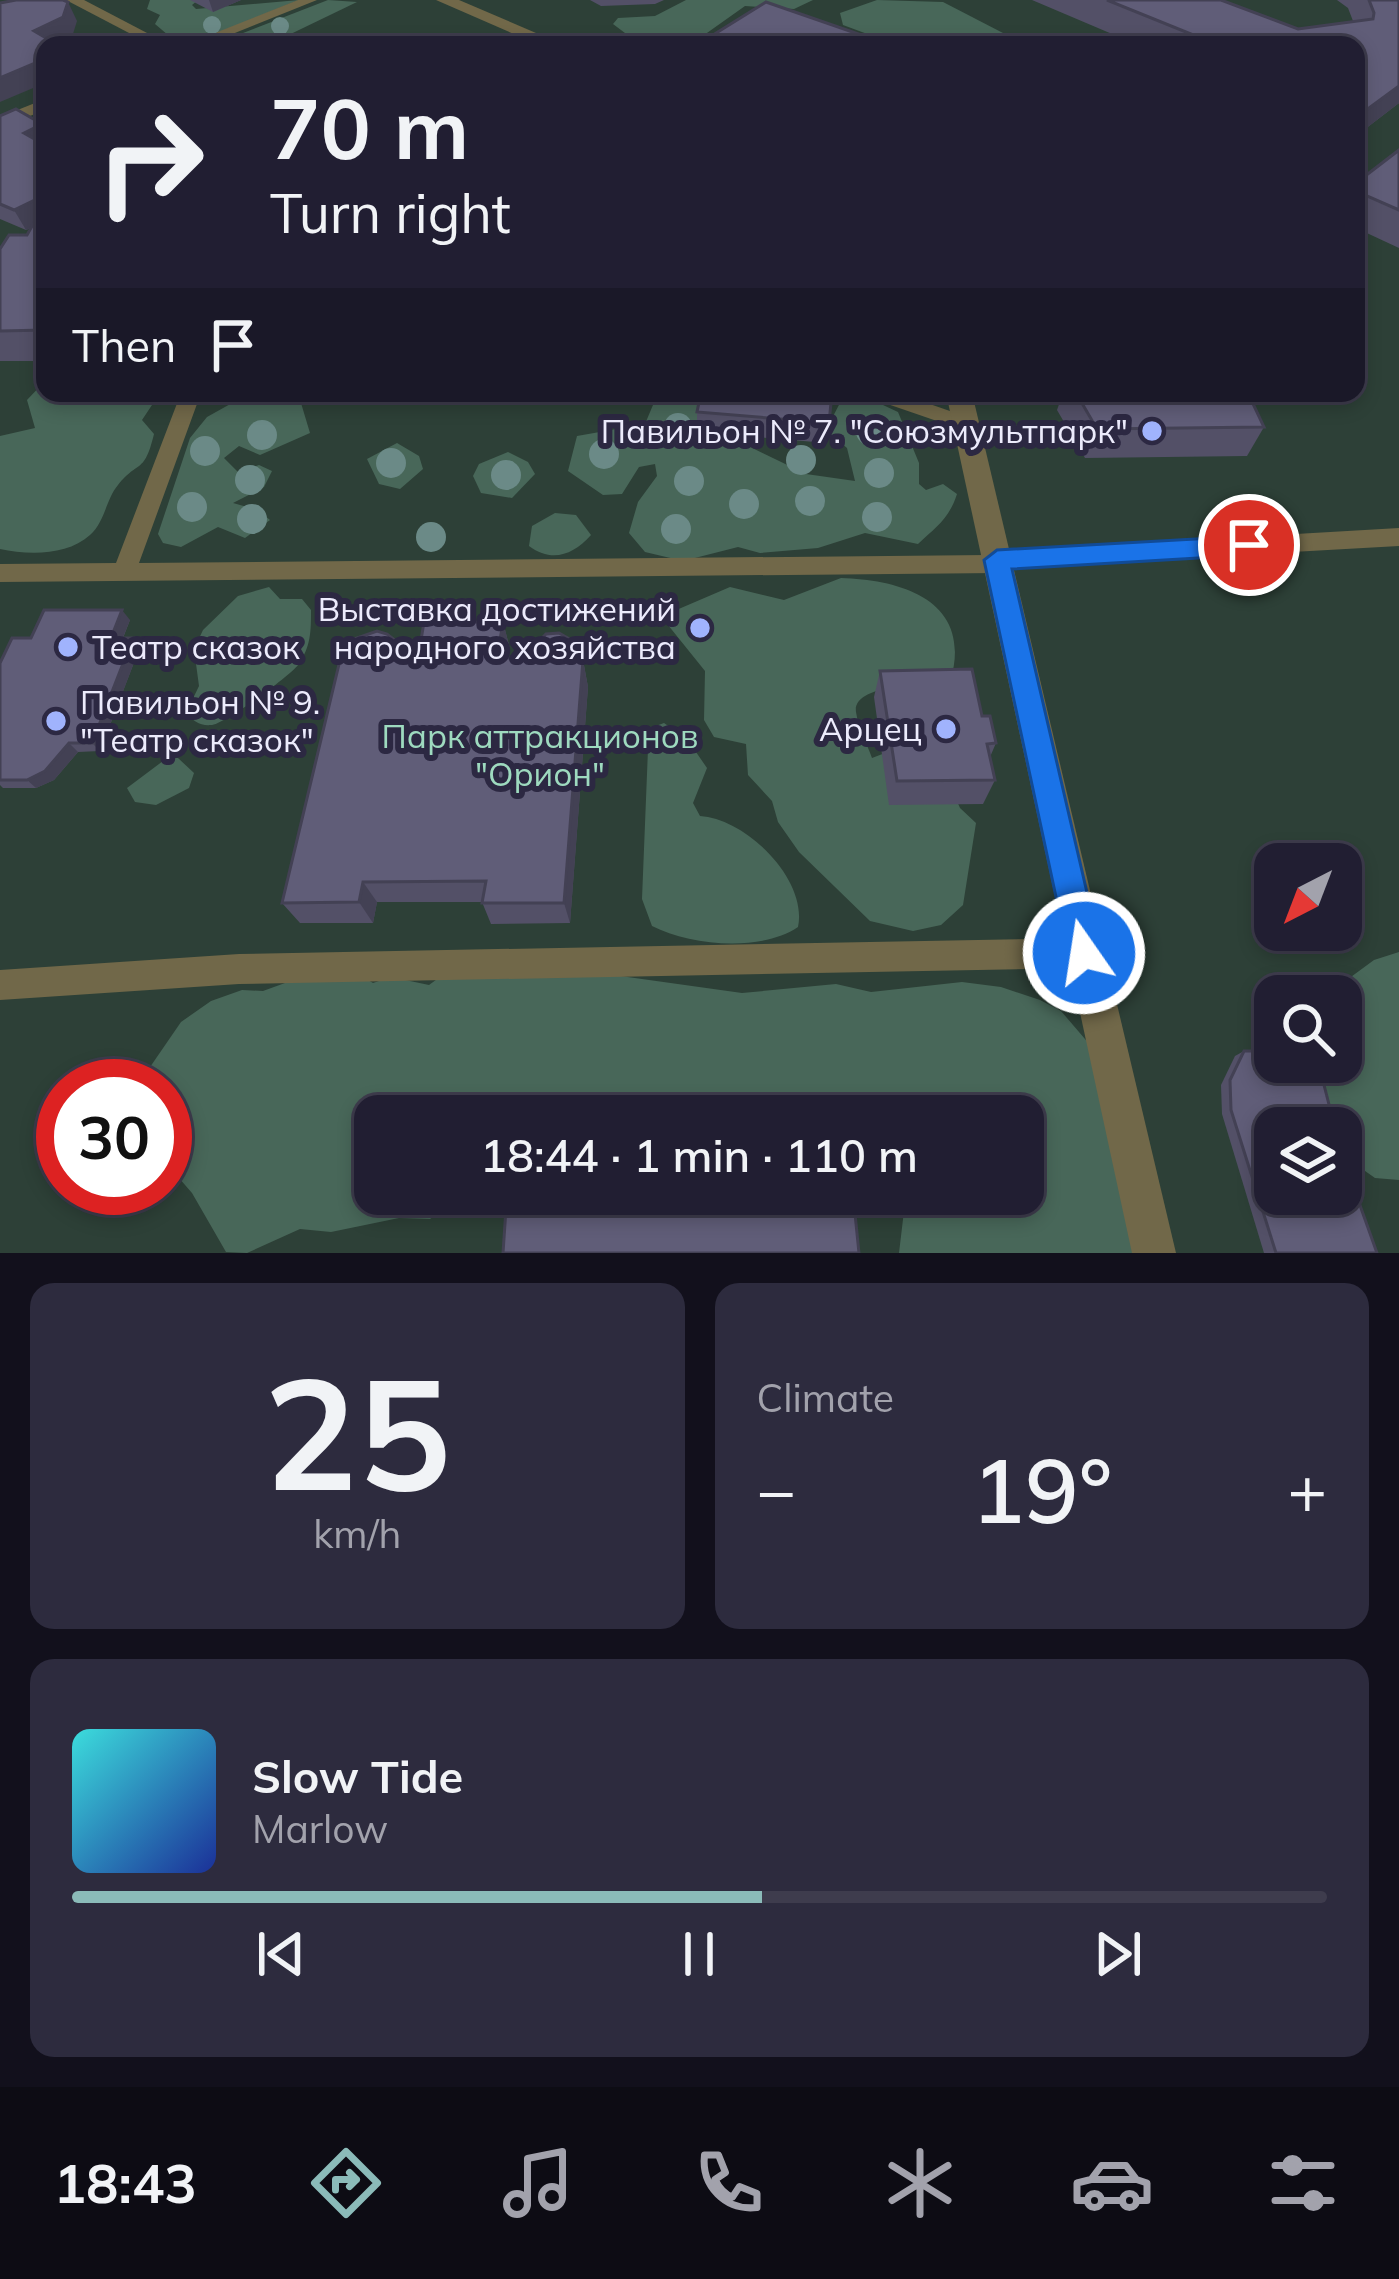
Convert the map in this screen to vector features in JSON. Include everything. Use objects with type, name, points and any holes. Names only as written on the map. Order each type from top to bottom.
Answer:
[{"type":"street","points":[[444,0],[533,36]]},
{"type":"street","points":[[963,409],[1154,1253]]},
{"type":"lane","points":[[216,36],[310,0]]},
{"type":"lane","points":[[81,1],[146,36]]},
{"type":"lane","points":[[0,123],[36,108]]},
{"type":"lane","points":[[125,570],[188,402]]},
{"type":"lane","points":[[925,402],[963,409]]},
{"type":"lane","points":[[0,573],[998,562],[1399,537]]},
{"type":"lane","points":[[0,985],[239,969],[1084,953]]},
{"type":"green space","name":"Выставка достижений народного хозяйства","points":[[0,0],[1399,0],[1399,1253],[0,1253]]},
{"type":"green space","points":[[150,0],[198,0],[192,5],[196,9],[299,0],[210,36],[168,36],[155,24],[160,15],[147,9]]},
{"type":"green space","points":[[328,0],[357,2],[287,36],[235,36]]},
{"type":"green space","points":[[686,0],[813,0],[794,9],[745,6],[703,36],[641,36],[613,24],[618,18],[655,16]]},
{"type":"green space","points":[[877,0],[943,2],[1009,36],[873,36],[843,25],[840,13]]},
{"type":"green space","points":[[36,390],[36,402],[154,402],[142,420],[154,434],[144,461],[118,485],[90,535],[70,547],[47,552],[0,549],[0,436],[35,428],[27,400]]},
{"type":"green space","points":[[234,402],[303,402],[310,433],[260,455],[239,446],[224,458],[238,472],[259,465],[272,471],[264,487],[233,503],[258,510],[270,520],[245,538],[218,527],[181,547],[163,543],[158,534],[190,438],[207,417]]},
{"type":"green space","points":[[654,402],[709,402],[696,434],[701,440],[740,442],[806,474],[855,481],[847,448],[826,430],[840,402],[877,402],[898,412],[919,463],[919,484],[926,490],[943,484],[957,494],[946,516],[918,544],[865,533],[818,548],[760,553],[738,547],[683,561],[645,552],[629,533],[638,502],[657,476],[655,464],[639,467],[622,494],[603,495],[568,471],[577,436],[645,424]]},
{"type":"green space","points":[[397,443],[419,456],[423,469],[400,489],[379,484],[367,459]]},
{"type":"green space","points":[[508,452],[528,462],[535,474],[512,498],[481,493],[473,476],[479,464]]},
{"type":"green space","points":[[555,513],[576,515],[591,535],[570,552],[554,555],[529,546],[532,526]]},
{"type":"green space","points":[[841,578],[910,591],[943,615],[952,633],[955,655],[950,682],[879,690],[858,702],[856,712],[872,758],[885,753],[949,783],[960,808],[976,823],[963,905],[941,925],[913,931],[870,921],[799,852],[778,822],[772,801],[748,775],[746,744],[714,737],[704,720],[705,671],[668,625],[674,611],[730,587],[784,600]]},
{"type":"green space","points":[[269,587],[280,599],[302,599],[311,610],[302,658],[283,679],[229,717],[211,725],[197,722],[186,713],[199,686],[194,649],[203,630],[238,596]]},
{"type":"green space","points":[[664,723],[687,739],[707,768],[693,803],[700,816],[737,828],[770,855],[794,890],[798,927],[765,940],[726,943],[686,938],[652,926],[642,899],[648,749],[653,727]]},
{"type":"green space","points":[[167,758],[178,758],[194,773],[189,788],[156,805],[135,802],[127,788]]},
{"type":"green space","points":[[1399,952],[1399,1180],[1375,1178],[1362,1169],[1362,1107],[1318,1107],[1306,1083],[1362,1083],[1362,975],[1354,975],[1374,960]]},
{"type":"green space","points":[[470,955],[742,993],[836,984],[871,992],[962,982],[1001,987],[1040,1000],[1061,1011],[1091,1046],[1138,1253],[899,1253],[904,1215],[1044,1215],[1044,1095],[354,1095],[354,1215],[435,1215],[331,1232],[300,1229],[247,1253],[226,1252],[192,1193],[192,1059],[156,1059],[181,1022],[211,1001],[242,990],[263,991],[340,963],[373,983],[391,977],[429,985]]},
{"type":"building","points":[[1107,0],[1221,0],[1298,29],[1373,19],[1369,0],[1399,0],[1399,86],[1365,111],[1365,36],[1196,36]]},
{"type":"building","points":[[68,2],[63,17],[34,31],[43,36],[36,36],[36,63],[0,78],[0,3]]},
{"type":"building","points":[[766,2],[864,36],[711,36]]},
{"type":"building","points":[[16,109],[36,121],[36,127],[24,133],[36,140],[36,199],[14,210],[0,204],[0,116]]},
{"type":"building","points":[[1399,150],[1399,210],[1365,195],[1365,176]]},
{"type":"building","points":[[36,219],[36,330],[0,331],[0,249],[9,235],[27,235]]},
{"type":"building","points":[[699,402],[831,402],[829,423],[697,412]]},
{"type":"building","points":[[1081,402],[1252,402],[1264,427],[1097,429]]},
{"type":"building","name":"Павильон № 9. \"Театр сказок\"","points":[[44,610],[122,610],[111,638],[133,638],[92,743],[69,743],[45,771],[27,780],[0,780],[0,663],[12,638],[31,638]]},
{"type":"building","points":[[424,622],[503,622],[497,658],[523,658],[546,634],[559,633],[578,644],[583,660],[564,903],[482,903],[486,881],[363,882],[359,902],[282,903],[340,660],[354,639],[377,631],[396,641],[399,658],[418,658]]},
{"type":"building","points":[[972,669],[982,716],[990,716],[996,743],[987,744],[995,780],[897,781],[880,671]]},
{"type":"building","points":[[1244,1051],[1254,1051],[1254,1083],[1322,1083],[1330,1107],[1254,1107],[1254,1183],[1231,1110],[1230,1080]]},
{"type":"building","points":[[1362,1211],[1377,1253],[1276,1253],[1264,1215],[1362,1215]]},
{"type":"building","points":[[506,1215],[855,1215],[859,1253],[503,1253]]},
{"type":"place","name":"Павильон № 7. \"Союзмультпарк\"","points":[[1152,431]]},
{"type":"place","name":"Выставка достижений народного хозяйства","points":[[700,628]]},
{"type":"place","name":"Театр сказок","points":[[68,647]]},
{"type":"place","name":"Павильон № 9. \"Театр сказок\"","points":[[56,721]]},
{"type":"place","name":"Арцец","points":[[946,729]]},
{"type":"route","points":[[1084,953],[997,560],[1249,545]]},
{"type":"park label","name":"Парк аттракционов \"Орион\"","points":[[540,755]]}]
